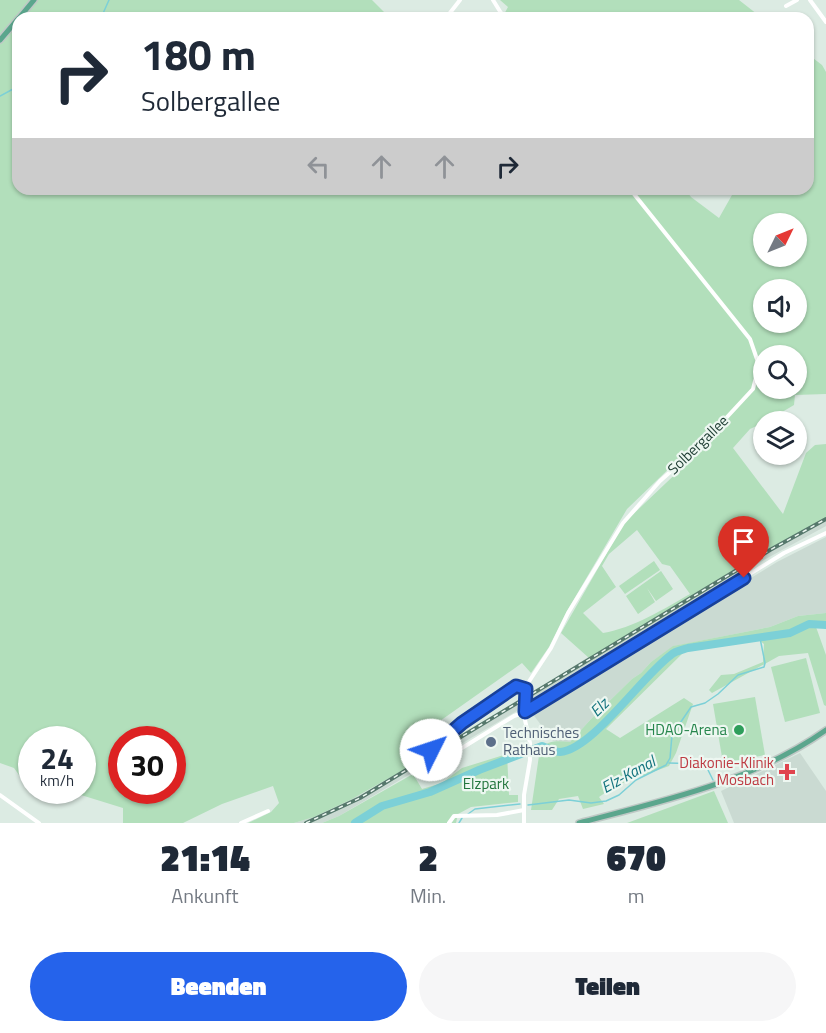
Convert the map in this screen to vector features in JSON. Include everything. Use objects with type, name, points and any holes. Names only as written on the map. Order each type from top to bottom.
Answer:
[{"type":"main road","points":[[25,12],[34,0]]},
{"type":"main road","points":[[0,40],[12,27]]},
{"type":"main road","points":[[579,823],[608,818],[757,768],[791,752],[826,730]]},
{"type":"street","points":[[451,12],[460,0]]},
{"type":"street","points":[[493,0],[501,12]]},
{"type":"street","points":[[786,6],[797,0]]},
{"type":"street","points":[[810,0],[826,22]]},
{"type":"street","name":"Solbergallee","points":[[524,823],[524,795],[530,760],[525,712],[526,689],[530,678],[551,648],[586,583],[623,523],[660,481],[703,443],[753,389],[759,365],[750,339],[635,195]]},
{"type":"street","points":[[428,769],[784,553],[826,533]]},
{"type":"street","points":[[420,756],[431,750],[462,723],[516,686],[526,689]]},
{"type":"street","points":[[0,795],[39,823]]},
{"type":"street","points":[[449,823],[454,816],[497,815],[524,810]]},
{"type":"street","points":[[241,823],[268,811]]},
{"type":"shaded area","points":[[826,518],[826,526],[762,561],[529,703],[528,695],[598,651],[772,547]]},
{"type":"shaded area","points":[[826,537],[826,613],[798,616],[770,627],[674,646],[632,679],[570,742],[553,741],[532,713],[777,562]]},
{"type":"shaded area","points":[[520,700],[522,708],[339,816],[322,823],[294,823],[314,817],[378,786]]},
{"type":"shaded area","name":"Diakonie-Klinik Mosbach","points":[[800,753],[826,791],[826,823],[734,823],[721,791]]},
{"type":"green space","points":[[0,0],[372,0],[384,12],[12,12],[12,195],[690,195],[719,218],[732,195],[814,195],[814,59],[822,65],[826,72],[826,394],[807,395],[807,345],[753,345],[753,399],[795,399],[794,405],[784,411],[753,411],[753,428],[733,448],[783,514],[801,465],[807,465],[807,452],[815,445],[826,444],[826,518],[772,547],[589,658],[561,633],[624,523],[687,463],[680,458],[627,509],[567,611],[549,647],[531,673],[522,663],[430,728],[410,747],[414,764],[352,799],[314,817],[294,823],[248,823],[271,812],[279,803],[273,786],[222,804],[183,823],[123,823],[123,808],[110,804],[186,804],[186,726],[108,726],[108,803],[96,800],[96,726],[18,726],[18,774],[14,768],[0,763]],"holes":[[[637,530],[662,564],[670,566],[690,594],[637,622],[603,633],[583,613],[616,587],[602,566],[609,554]]]},
{"type":"green space","points":[[500,0],[739,0],[754,12],[505,12],[508,7]]},
{"type":"green space","points":[[654,561],[660,570],[625,594],[619,586]]},
{"type":"green space","points":[[661,571],[673,589],[656,601],[647,588],[655,602],[638,614],[626,596]]},
{"type":"green space","points":[[826,613],[826,627],[816,627],[826,655],[826,706],[808,653],[779,656],[712,693],[709,690],[721,675],[734,674],[763,662],[764,644],[759,640],[687,649],[606,729],[620,738],[684,698],[693,704],[676,753],[669,766],[615,786],[599,797],[604,804],[583,809],[578,796],[559,799],[552,810],[531,810],[540,749],[557,741],[570,742],[632,679],[673,646],[770,627],[798,616]]},
{"type":"green space","points":[[806,658],[820,713],[785,722],[771,667]]},
{"type":"green space","name":"HDAO-Arena","points":[[755,697],[765,755],[723,763],[713,704]]},
{"type":"green space","name":"Elzpark","points":[[507,754],[509,795],[518,795],[518,802],[471,807],[458,814],[456,823],[322,823],[339,816],[413,774],[422,789],[442,783],[462,768]]},
{"type":"green space","points":[[714,791],[728,823],[627,823]]},
{"type":"waterway","points":[[104,12],[109,0]]},
{"type":"waterway","points":[[0,96],[12,90]]},
{"type":"waterway","name":"Elz","points":[[355,823],[382,806],[430,792],[542,746],[560,752],[573,748],[602,726],[660,665],[677,652],[688,648],[790,633],[809,624],[826,625]]},
{"type":"waterway","name":"Elz-Kanal","points":[[528,805],[569,800],[591,803],[606,801],[619,795],[636,780],[666,765],[670,758],[672,735],[691,707],[705,703],[738,675],[764,667],[760,638]]},
{"type":"waterway","points":[[669,763],[702,764],[713,780]]},
{"type":"waterway","name":"Elz-Kanal","points":[[468,814],[475,809],[520,804]]},
{"type":"waterway","name":"Elz-Kanal","points":[[459,823],[462,818]]},
{"type":"railway","points":[[306,823],[360,798],[770,550],[826,519]]},
{"type":"place","name":"HDAO-Arena","points":[[739,730]]},
{"type":"place","name":"Technisches Rathaus","points":[[491,742]]},
{"type":"place","name":"Diakonie-Klinik Mosbach","points":[[787,772]]},
{"type":"route","points":[[431,750],[462,723],[516,686],[526,689],[525,712],[744,578]]}]
